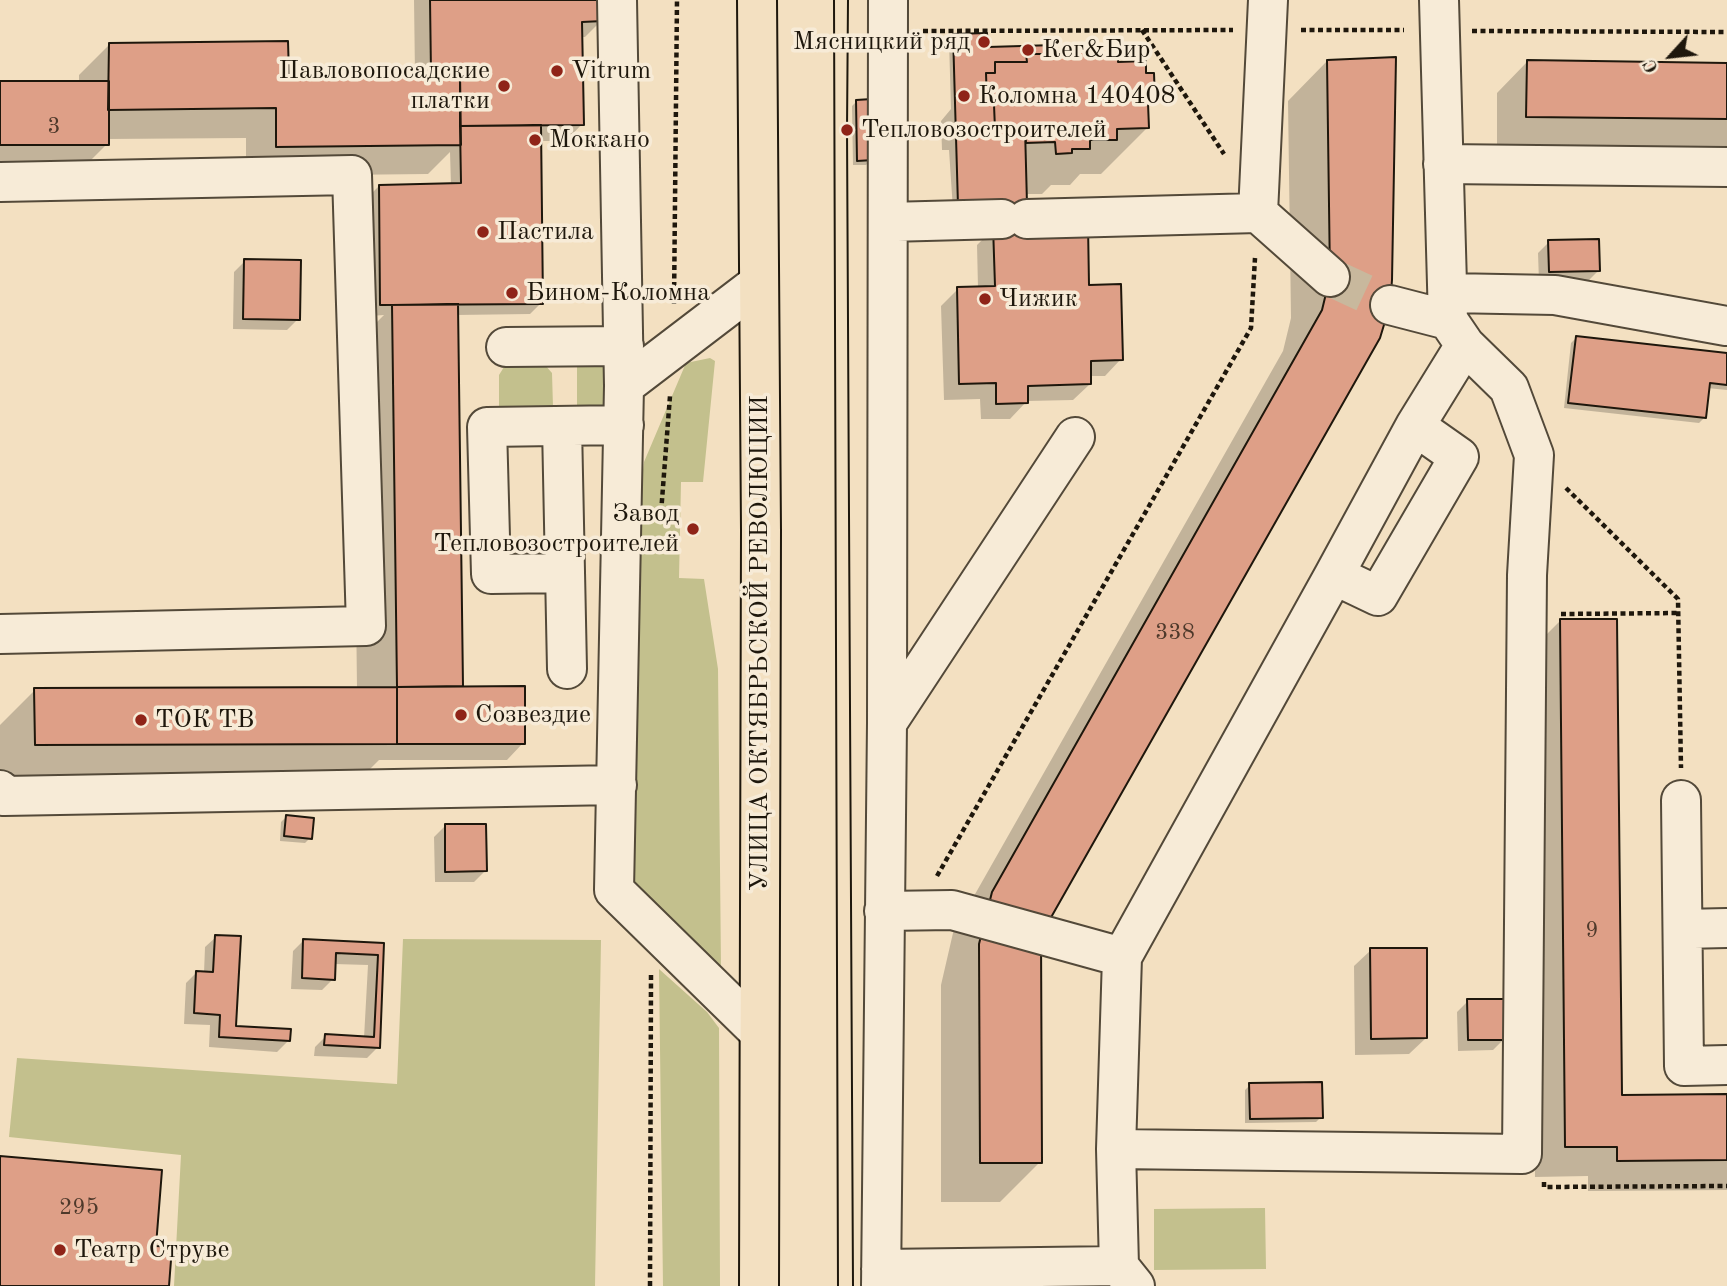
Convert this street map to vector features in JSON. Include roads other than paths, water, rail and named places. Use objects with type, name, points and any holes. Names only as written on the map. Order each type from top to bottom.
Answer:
[{"type":"main road","name":"УЛИЦА ОКТЯБРЬСКОЙ РЕВОЛЮЦИИ","points":[[757,0],[761,544],[759,1286]]},
{"type":"street","points":[[617,0],[624,425],[614,890],[759,1032]]},
{"type":"street","points":[[888,0],[887,723],[901,910],[881,1277],[1127,1276],[1116,1149],[1122,957],[1415,426],[1454,319],[1443,164],[1445,10],[1417,0]]},
{"type":"street","points":[[1258,213],[1267,15]]},
{"type":"street","points":[[1443,164],[1727,167]]},
{"type":"street","points":[[0,182],[352,176],[366,626],[0,635]]},
{"type":"street","points":[[888,222],[1258,213],[1330,277]]},
{"type":"street","points":[[624,386],[759,282]]},
{"type":"street","points":[[1390,305],[1454,319],[1555,295],[1726,326]]},
{"type":"street","points":[[1116,1149],[1522,1154],[1527,575],[1534,455],[1509,388],[1454,319]]},
{"type":"street","points":[[506,348],[624,346]]},
{"type":"street","points":[[565,573],[491,574],[487,427],[624,425]]},
{"type":"street","points":[[562,426],[567,669]]},
{"type":"street","points":[[1334,575],[1378,596],[1459,457],[1415,426]]},
{"type":"street","points":[[887,723],[1075,436]]},
{"type":"street","points":[[0,790],[5,796],[617,785]]},
{"type":"street","points":[[1681,800],[1684,1066],[1727,1065]]},
{"type":"street","points":[[901,910],[952,910],[1122,957]]},
{"type":"street","points":[[1683,929],[1727,928]]},
{"type":"tunnel","points":[[1330,277],[1390,305]]},
{"type":"tram line","points":[[834,0],[838,1286]]},
{"type":"tram line","points":[[848,0],[853,1286]]},
{"type":"place","name":"Мясницкий ряд","points":[[984,42]]},
{"type":"place","name":"Кег&Бир","points":[[1028,50]]},
{"type":"place","name":"Vitrum","points":[[557,71]]},
{"type":"place","name":"Павловопосадские платки","points":[[504,86]]},
{"type":"place","name":"Коломна 140408","points":[[964,96]]},
{"type":"place","name":"Тепловозостроителей","points":[[847,130]]},
{"type":"place","name":"Моккано","points":[[535,140]]},
{"type":"place","name":"Пастила","points":[[483,232]]},
{"type":"place","name":"Бином-Коломна","points":[[512,293]]},
{"type":"place","name":"Чижик","points":[[985,299]]},
{"type":"place","name":"Завод Тепловозостроителей","points":[[693,529]]},
{"type":"place","name":"Созвездие","points":[[461,715]]},
{"type":"place","name":"ТОК ТВ","points":[[141,720]]},
{"type":"place","name":"Театр Струве","points":[[60,1250]]}]
